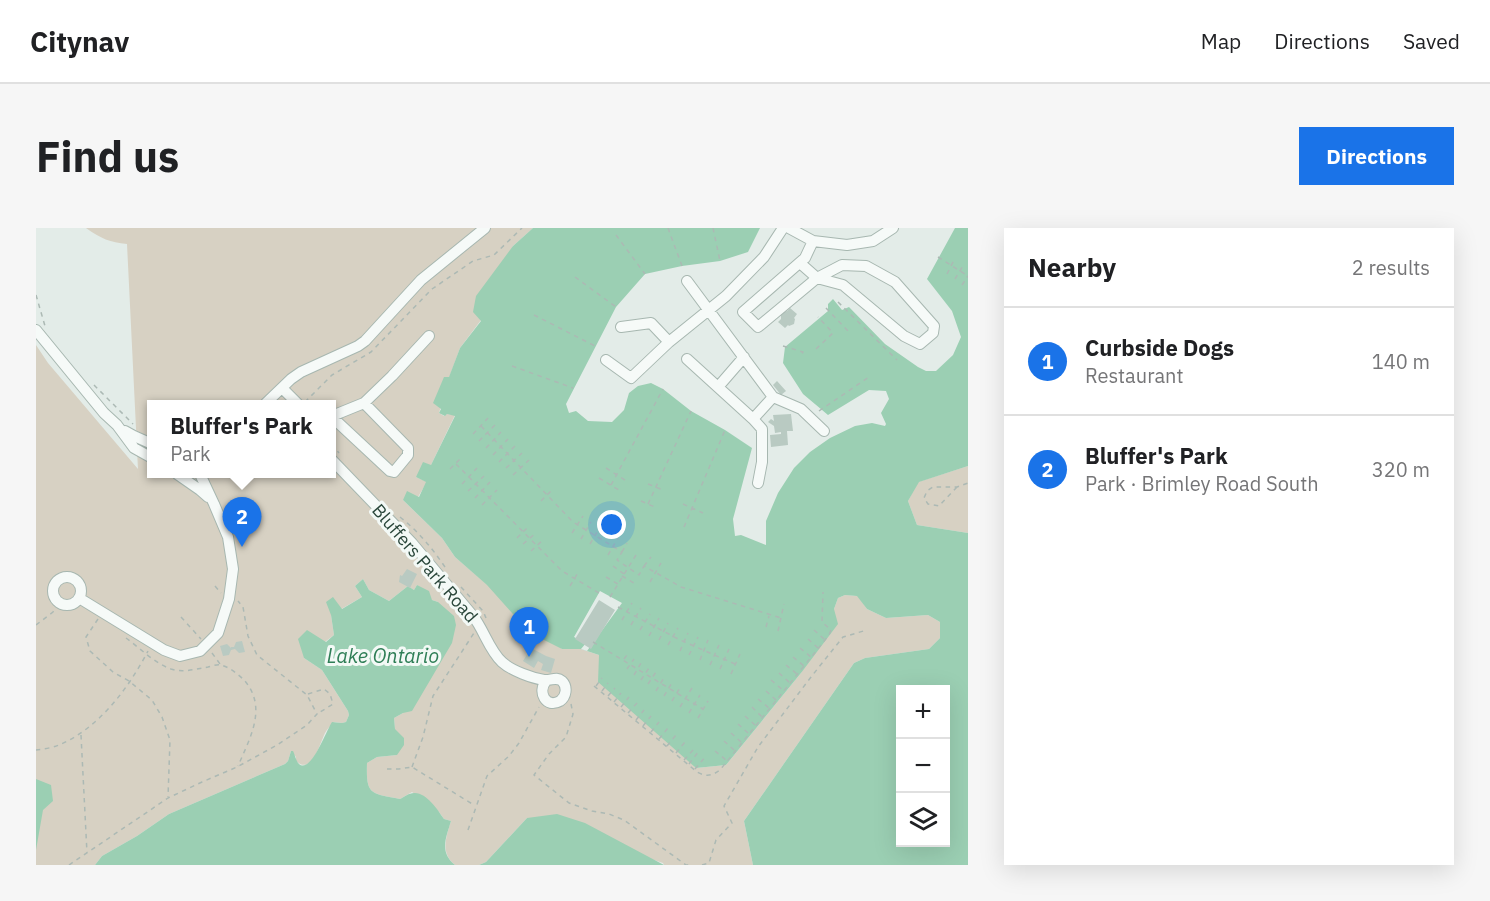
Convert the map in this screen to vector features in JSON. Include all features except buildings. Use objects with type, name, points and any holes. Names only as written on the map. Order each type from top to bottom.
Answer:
[{"type":"street","points":[[270,400],[301,372],[358,346],[421,280],[485,228]]},
{"type":"street","points":[[606,360],[631,378],[669,342],[726,296],[764,257],[783,228]]},
{"type":"street","points":[[789,228],[813,241],[847,245],[873,241],[889,229]]},
{"type":"street","points":[[800,263],[817,278],[843,285],[904,336],[920,344],[933,333],[934,326],[895,282],[867,266],[842,266],[817,278],[759,327],[743,312],[800,263],[806,258],[813,241]]},
{"type":"street","points":[[687,281],[773,397],[801,409],[825,431]]},
{"type":"street","points":[[621,327],[651,323],[669,342]]},
{"type":"street","points":[[41,329],[104,413],[117,425],[147,442]]},
{"type":"street","points":[[336,415],[364,403],[429,336]]},
{"type":"street","points":[[718,387],[744,357]]},
{"type":"street","points":[[687,359],[762,429],[762,462],[758,483]]},
{"type":"street","points":[[282,388],[296,400]]},
{"type":"street","points":[[753,419],[773,397]]},
{"type":"street","points":[[336,421],[390,471],[394,472],[408,454],[408,448],[364,403]]},
{"type":"street","points":[[117,425],[134,448],[147,455]]},
{"type":"street","name":"Bluffers Park Road","points":[[336,464],[412,543],[466,606],[502,662],[519,672],[546,681],[554,678],[561,681],[566,688],[565,696]]},
{"type":"street","points":[[183,478],[200,490],[214,504]]},
{"type":"street","points":[[79,598],[164,650],[180,656],[200,651],[218,633],[230,599],[233,568],[228,537],[202,478]]},
{"type":"street","points":[[64,577],[77,581],[81,589],[79,598],[71,604],[59,601],[54,593],[56,583],[64,577]]},
{"type":"street","points":[[546,681],[542,686],[543,698],[550,703],[559,702],[565,696]]},
{"type":"path","points":[[309,399],[332,375],[371,352],[432,289],[473,261],[495,255],[522,228]]},
{"type":"path","points":[[668,228],[682,266]]},
{"type":"path","points":[[713,228],[720,261]]},
{"type":"path","points":[[616,235],[645,274]]},
{"type":"path","points":[[938,257],[968,276],[962,285]]},
{"type":"path","points":[[946,274],[955,258]]},
{"type":"path","points":[[955,279],[964,264]]},
{"type":"path","points":[[575,277],[616,307]]},
{"type":"path","points":[[36,295],[41,329]]},
{"type":"path","points":[[838,302],[897,360]]},
{"type":"path","points":[[826,308],[849,332]]},
{"type":"path","points":[[534,315],[595,346]]},
{"type":"path","points":[[816,349],[833,333],[818,316]]},
{"type":"path","points":[[783,346],[802,352],[801,355]]},
{"type":"path","points":[[512,366],[573,388]]},
{"type":"path","points":[[819,411],[869,377]]},
{"type":"path","points":[[88,380],[133,424]]},
{"type":"path","points":[[611,485],[663,389]]},
{"type":"path","points":[[648,504],[691,411]]},
{"type":"path","points":[[473,434],[488,418]]},
{"type":"path","points":[[479,441],[496,424]]},
{"type":"path","points":[[481,426],[573,522],[622,552]]},
{"type":"path","points":[[684,526],[725,430]]},
{"type":"path","points":[[486,448],[501,432]]},
{"type":"path","points":[[493,455],[508,439]]},
{"type":"path","points":[[499,462],[515,446]]},
{"type":"path","points":[[506,468],[522,453]]},
{"type":"path","points":[[450,469],[462,457]]},
{"type":"path","points":[[513,475],[529,459]]},
{"type":"path","points":[[456,464],[562,571],[599,593]]},
{"type":"path","points":[[462,484],[477,468]]},
{"type":"path","points":[[606,468],[628,482]]},
{"type":"path","points":[[468,491],[484,476]]},
{"type":"path","points":[[599,478],[622,492]]},
{"type":"path","points":[[475,498],[490,482]]},
{"type":"path","points":[[957,487],[939,506],[928,504],[924,498],[927,491],[933,487],[957,487],[968,483]]},
{"type":"path","points":[[648,484],[663,490]]},
{"type":"path","points":[[541,501],[553,489]]},
{"type":"path","points":[[482,505],[497,490]]},
{"type":"path","points":[[641,501],[657,508]]},
{"type":"path","points":[[683,504],[703,513]]},
{"type":"path","points":[[572,533],[583,516]]},
{"type":"path","points":[[581,539],[591,522]]},
{"type":"path","points":[[516,538],[529,525]]},
{"type":"path","points":[[590,544],[600,527]]},
{"type":"path","points":[[523,544],[536,533]]},
{"type":"path","points":[[608,555],[618,538]]},
{"type":"path","points":[[531,551],[543,540]]},
{"type":"path","points":[[627,543],[617,560],[639,574],[651,557]]},
{"type":"path","points":[[610,597],[636,555]]},
{"type":"path","points":[[650,582],[661,563]]},
{"type":"path","points":[[613,566],[634,583]]},
{"type":"path","points":[[644,566],[681,587],[781,618]]},
{"type":"path","points":[[570,586],[579,572]]},
{"type":"path","points":[[606,577],[618,584]]},
{"type":"path","points":[[215,586],[225,596]]},
{"type":"path","points":[[602,678],[595,686],[601,692],[694,770],[704,776],[713,775],[720,770],[825,640],[831,630],[822,622],[823,592]]},
{"type":"path","points":[[36,625],[53,612],[59,601]]},
{"type":"path","points":[[233,601],[239,602],[243,607],[248,636],[257,655],[307,695],[316,714]]},
{"type":"path","points":[[622,620],[632,603]]},
{"type":"path","points":[[778,631],[784,604]]},
{"type":"path","points":[[618,607],[672,637],[735,664]]},
{"type":"path","points":[[631,625],[641,608]]},
{"type":"path","points":[[102,612],[86,637],[90,651],[113,672],[129,681],[152,700],[162,717],[170,740],[168,798]]},
{"type":"path","points":[[640,630],[650,614]]},
{"type":"path","points":[[766,627],[770,615]]},
{"type":"path","points":[[181,617],[202,640]]},
{"type":"path","points":[[649,636],[659,618]]},
{"type":"path","points":[[659,640],[669,623]]},
{"type":"path","points":[[668,645],[678,628]]},
{"type":"path","points":[[412,767],[423,737],[433,696],[477,629]]},
{"type":"path","points":[[814,630],[825,640]]},
{"type":"path","points":[[702,865],[709,863],[716,840],[732,823],[724,806],[758,747],[843,638],[867,630]]},
{"type":"path","points":[[680,651],[688,633]]},
{"type":"path","points":[[123,636],[146,655],[169,668],[177,670],[220,664]]},
{"type":"path","points":[[689,655],[698,637]]},
{"type":"path","points":[[808,639],[818,648]]},
{"type":"path","points":[[700,660],[708,640]]},
{"type":"path","points":[[36,750],[58,746],[81,733],[111,706],[146,655],[152,642]]},
{"type":"path","points":[[593,642],[703,709]]},
{"type":"path","points":[[710,665],[719,645]]},
{"type":"path","points":[[208,648],[220,664],[238,674],[249,686],[254,697],[256,710],[254,729],[237,767]]},
{"type":"path","points":[[800,648],[811,657]]},
{"type":"path","points":[[720,669],[729,649]]},
{"type":"path","points":[[731,674],[740,654]]},
{"type":"path","points":[[623,660],[627,655]]},
{"type":"path","points":[[793,657],[804,666]]},
{"type":"path","points":[[627,669],[634,659]]},
{"type":"path","points":[[634,675],[641,663]]},
{"type":"path","points":[[786,665],[797,674]]},
{"type":"path","points":[[641,680],[649,668]]},
{"type":"path","points":[[648,684],[656,672]]},
{"type":"path","points":[[779,674],[790,683]]},
{"type":"path","points":[[656,690],[665,676]]},
{"type":"path","points":[[771,680],[784,691]]},
{"type":"path","points":[[664,696],[673,681]]},
{"type":"path","points":[[601,692],[608,683]]},
{"type":"path","points":[[672,701],[681,686]]},
{"type":"path","points":[[607,697],[615,688]]},
{"type":"path","points":[[680,706],[692,688]]},
{"type":"path","points":[[69,865],[168,798],[237,767],[277,745],[307,725],[316,714],[333,704],[330,694],[324,689],[307,695]]},
{"type":"path","points":[[766,691],[776,700]]},
{"type":"path","points":[[614,702],[621,693]]},
{"type":"path","points":[[689,713],[700,695]]},
{"type":"path","points":[[565,696],[571,703],[573,714],[566,737],[549,754],[534,775],[569,803],[592,812],[609,814],[624,820],[689,865]]},
{"type":"path","points":[[620,708],[629,697]]},
{"type":"path","points":[[468,830],[487,776],[509,756],[519,743],[543,698]]},
{"type":"path","points":[[758,699],[770,708]]},
{"type":"path","points":[[698,718],[708,701]]},
{"type":"path","points":[[628,714],[637,703]]},
{"type":"path","points":[[752,707],[763,717]]},
{"type":"path","points":[[636,721],[644,710]]},
{"type":"path","points":[[643,727],[651,716]]},
{"type":"path","points":[[745,716],[756,725]]},
{"type":"path","points":[[650,733],[659,722]]},
{"type":"path","points":[[738,724],[749,734]]},
{"type":"path","points":[[658,739],[668,728]]},
{"type":"path","points":[[81,733],[87,854]]},
{"type":"path","points":[[731,733],[742,742]]},
{"type":"path","points":[[666,746],[676,735]]},
{"type":"path","points":[[724,741],[735,751]]},
{"type":"path","points":[[675,754],[685,742]]},
{"type":"path","points":[[684,761],[695,748]]},
{"type":"path","points":[[688,764],[699,751]]},
{"type":"path","points":[[715,751],[727,761]]},
{"type":"path","points":[[694,770],[706,756]]},
{"type":"path","points":[[387,770],[412,767],[476,806]]},
{"type":"shaded area","points":[[86,228],[533,228],[513,246],[481,320],[460,348],[439,413],[444,416],[455,415],[431,465],[416,477],[427,482],[418,497],[403,500],[442,538],[455,557],[562,649],[581,649],[599,655],[599,664],[696,768],[726,765],[801,673],[838,598],[845,595],[858,596],[867,609],[886,618],[928,615],[940,622],[940,638],[929,649],[865,658],[854,663],[744,821],[753,865],[664,865],[527,818],[486,862],[479,865],[455,865],[446,850],[446,839],[451,821],[444,819],[439,812],[412,792],[400,799],[372,791],[369,787],[367,773],[367,763],[377,757],[397,755],[394,718],[403,713],[438,602],[432,600],[417,585],[414,590],[408,586],[389,601],[369,590],[363,579],[355,586],[362,597],[331,615],[334,635],[304,658],[322,670],[349,715],[346,722],[334,722],[328,729],[311,761],[302,765],[296,761],[291,751],[285,764],[169,814],[102,856],[95,865],[36,865],[36,345],[48,363],[138,469],[127,244],[106,239]]},
{"type":"shaded area","points":[[968,466],[968,533],[917,525],[908,501],[918,482]]},
{"type":"water","points":[[533,228],[760,228],[748,252],[720,261],[645,274],[616,307],[566,404],[569,413],[576,411],[588,421],[612,422],[624,410],[629,393],[638,386],[651,383],[663,389],[691,411],[752,448],[733,519],[735,536],[741,535],[766,545],[766,521],[778,493],[794,468],[810,452],[830,438],[855,426],[872,423],[885,426],[881,413],[889,399],[886,391],[869,390],[828,415],[803,394],[783,363],[785,347],[828,311],[828,304],[833,299],[842,310],[849,307],[885,344],[918,367],[926,371],[936,371],[953,355],[961,337],[952,311],[927,279],[955,228],[968,228],[968,466],[919,482],[908,501],[917,525],[968,533],[968,865],[753,865],[744,821],[854,663],[865,658],[929,649],[940,638],[940,622],[928,615],[886,618],[867,609],[857,596],[845,595],[838,598],[834,609],[838,624],[726,765],[696,768],[598,682],[599,655],[581,649],[562,649],[530,633],[487,585],[455,557],[442,538],[403,500],[407,491],[419,497],[426,482],[416,477],[423,462],[431,465],[455,416],[447,414],[445,416],[439,413],[441,409],[433,403],[444,377],[449,377],[460,348],[481,321],[473,312],[476,296],[513,246]]},
{"type":"water","name":"Lake Ontario","points":[[363,579],[369,590],[389,601],[408,586],[414,590],[417,585],[429,591],[432,600],[438,602],[454,616],[456,625],[452,643],[412,711],[394,718],[395,729],[404,738],[404,745],[397,755],[377,757],[367,763],[367,773],[369,787],[372,791],[400,799],[418,793],[431,802],[444,819],[451,821],[445,850],[455,865],[95,865],[102,856],[169,814],[285,764],[291,751],[299,764],[308,763],[318,750],[332,722],[346,722],[349,715],[322,670],[304,658],[298,639],[307,630],[326,642],[334,635],[326,602],[333,597],[342,609],[362,597],[355,586]]},
{"type":"water","points":[[36,779],[51,785],[53,801],[43,810],[36,850]]},
{"type":"water","points":[[557,814],[585,823],[664,865],[479,865],[486,862],[527,818]]},
{"type":"pier","points":[[600,591],[622,603],[587,651],[581,649],[586,643],[574,637]]},
{"type":"place","name":"Bluffer's Park","points":[[242,547]]},
{"type":"place","name":"Curbside Dogs","points":[[529,657]]}]
